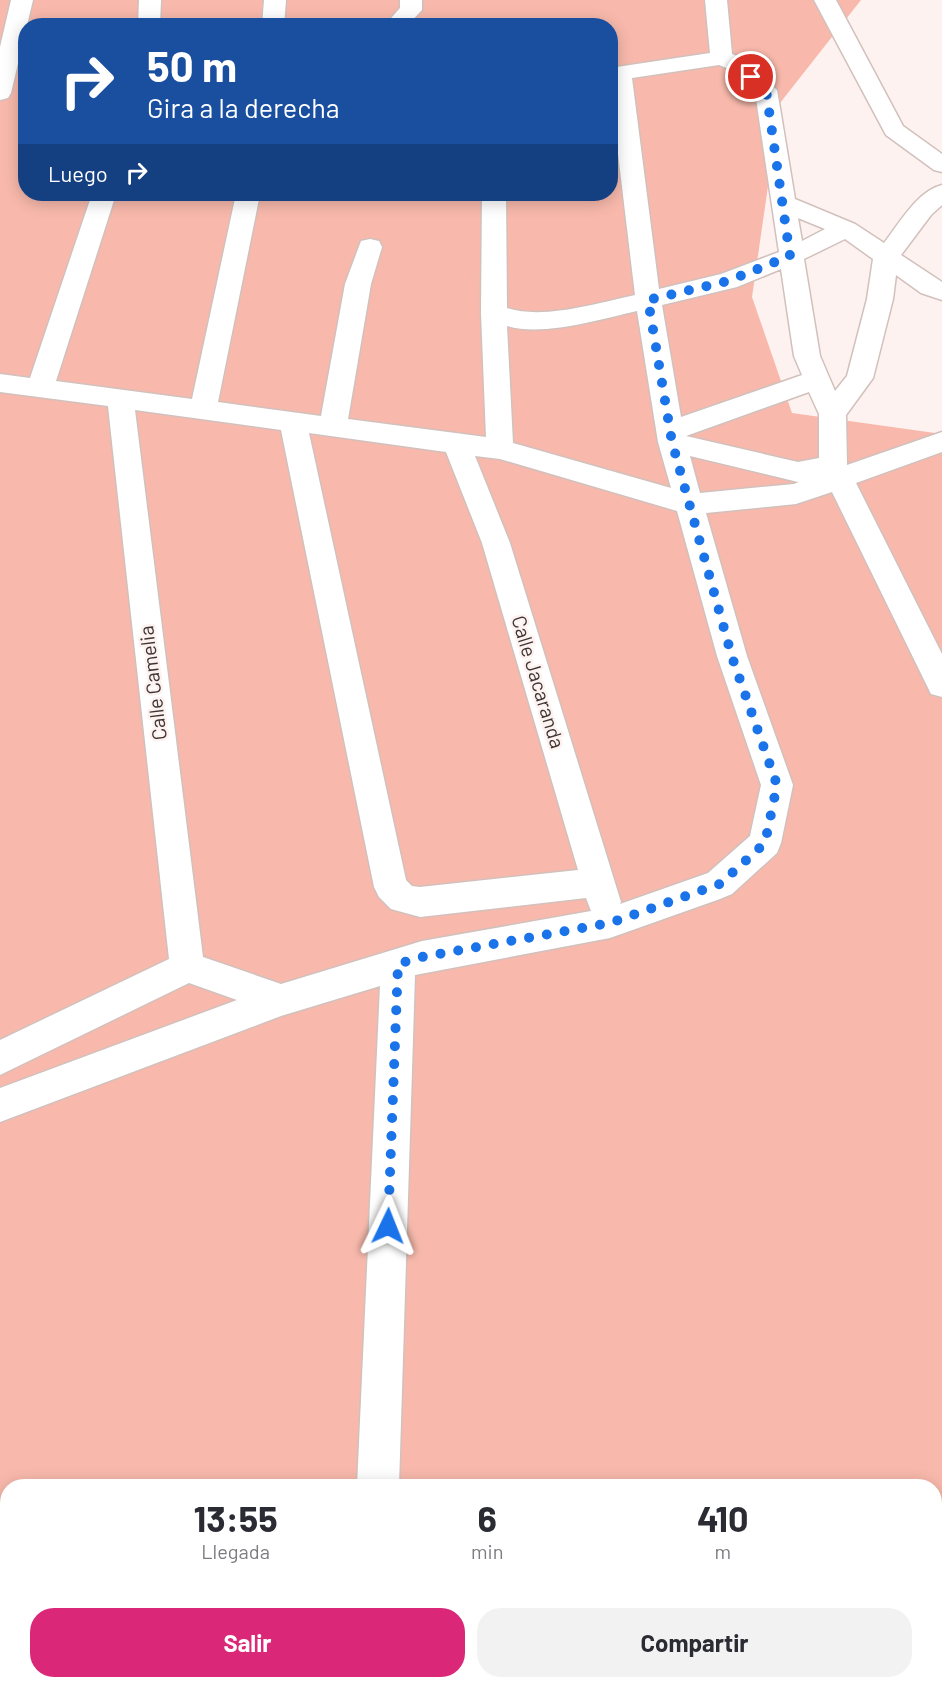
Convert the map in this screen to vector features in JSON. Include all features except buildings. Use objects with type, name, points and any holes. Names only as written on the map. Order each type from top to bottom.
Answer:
[{"type":"street","points":[[0,93],[22,0]]},
{"type":"street","points":[[149,18],[150,0]]},
{"type":"street","points":[[274,18],[275,0]]},
{"type":"street","points":[[402,18],[411,10],[411,0]]},
{"type":"street","points":[[716,0],[721,58]]},
{"type":"street","points":[[825,0],[894,130],[942,165]]},
{"type":"street","points":[[618,74],[721,58],[737,64],[766,90],[807,356],[832,414],[837,471],[942,685]]},
{"type":"street","points":[[0,1105],[281,1000],[398,964],[422,957],[610,923],[720,884],[765,843],[777,785],[732,657],[671,437],[618,95]]},
{"type":"street","points":[[832,414],[860,378],[880,299],[886,257],[922,210],[942,192]]},
{"type":"street","points":[[40,388],[102,201]]},
{"type":"street","points":[[203,410],[247,201]]},
{"type":"street","points":[[494,201],[494,313],[501,449]]},
{"type":"street","points":[[782,203],[846,229],[930,287],[942,292]]},
{"type":"street","points":[[494,313],[519,321],[579,316],[728,281],[790,256],[846,229]]},
{"type":"street","points":[[333,427],[358,284],[370,247]]},
{"type":"street","points":[[671,437],[817,380]]},
{"type":"street","points":[[0,383],[501,449],[690,504],[796,494],[837,471],[942,442]]},
{"type":"street","name":"Calle Camelia","points":[[120,398],[187,967]]},
{"type":"street","points":[[293,422],[391,887],[403,898],[420,902],[598,882]]},
{"type":"street","points":[[671,437],[798,472],[837,471]]},
{"type":"street","name":"Calle Jacaranda","points":[[457,444],[496,543],[610,923]]},
{"type":"street","points":[[378,1479],[398,964]]},
{"type":"street","points":[[0,1058],[187,967],[281,1000]]},
{"type":"shaded area","points":[[0,0],[861,0],[780,103],[752,297],[792,413],[942,434],[942,1479],[0,1479]]},
{"type":"route","points":[[388,1226],[398,964],[422,957],[610,923],[720,884],[765,843],[777,785],[732,657],[672,442],[648,300],[728,281],[790,256],[766,90],[751,77]]}]
